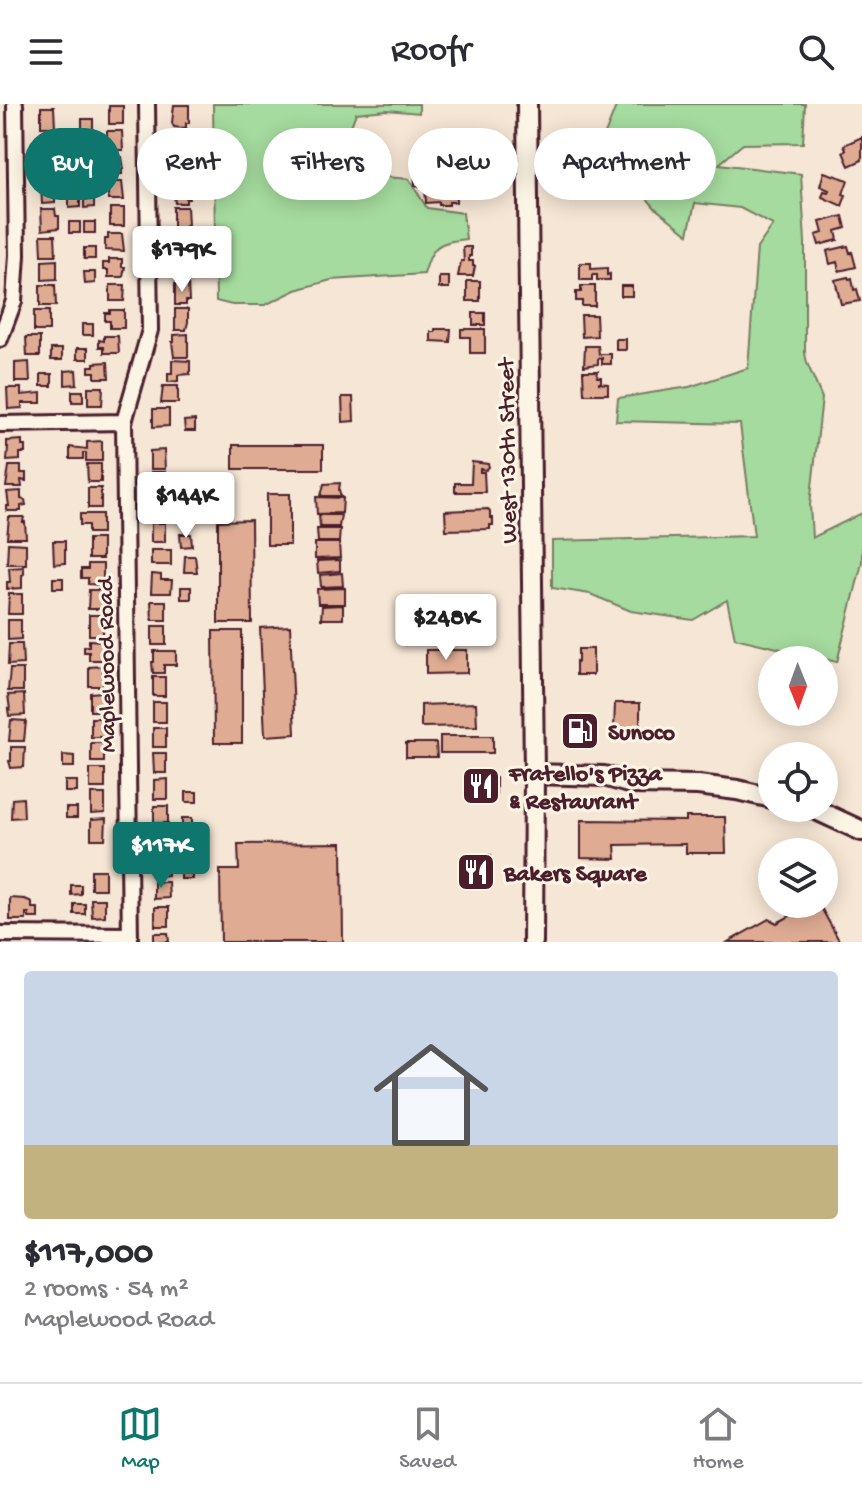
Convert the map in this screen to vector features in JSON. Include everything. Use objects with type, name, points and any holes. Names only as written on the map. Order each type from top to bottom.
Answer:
[{"type":"main road","name":"West 130th Street","points":[[527,104],[533,942]]},
{"type":"main road","points":[[534,774],[604,776],[632,784],[698,785],[758,795]]},
{"type":"main road","points":[[623,780],[634,774],[700,775],[758,784]]},
{"type":"main road","points":[[838,820],[862,831]]},
{"type":"street","points":[[0,339],[14,301],[17,255],[15,104]]},
{"type":"street","name":"Maplewood Road","points":[[130,938],[124,422],[150,330],[147,104]]},
{"type":"street","points":[[0,424],[124,422]]},
{"type":"street","points":[[0,934],[130,938]]},
{"type":"green space","points":[[213,104],[419,104],[419,113],[387,110],[356,113],[350,128],[263,128],[263,200],[392,200],[392,178],[408,179],[408,200],[422,200],[427,208],[463,213],[466,239],[437,247],[424,274],[331,280],[296,290],[265,305],[232,305],[216,301],[214,200],[247,200],[247,128],[213,128]]},
{"type":"green space","points":[[617,104],[805,104],[803,143],[743,144],[719,164],[801,174],[805,242],[805,353],[822,398],[810,505],[812,538],[862,513],[862,563],[838,658],[838,646],[769,646],[735,638],[727,600],[693,620],[631,611],[590,594],[552,588],[552,541],[754,536],[740,424],[616,421],[618,398],[689,387],[748,368],[757,248],[773,225],[740,208],[695,203],[688,234],[648,200],[716,200],[716,128],[607,128]]},
{"type":"building","points":[[174,105],[189,105],[186,128],[174,127]]},
{"type":"building","points":[[109,106],[123,106],[123,124],[109,124]]},
{"type":"building","points":[[41,107],[54,107],[55,127],[41,127]]},
{"type":"building","points":[[82,119],[93,119],[93,128],[82,128]]},
{"type":"building","points":[[862,137],[862,160],[849,166],[843,152],[846,150],[844,145]]},
{"type":"building","points":[[824,172],[848,180],[842,206],[822,197],[824,191],[829,190],[820,186]]},
{"type":"building","points":[[42,200],[55,200],[55,203],[42,204]]},
{"type":"building","points":[[69,200],[80,200],[80,207],[69,208]]},
{"type":"building","points":[[84,200],[94,200],[94,207],[84,208]]},
{"type":"building","points":[[426,200],[456,200],[449,202],[449,205],[426,203]]},
{"type":"building","points":[[173,207],[187,207],[188,225],[185,229],[173,229]]},
{"type":"building","points":[[110,208],[124,208],[124,226],[110,226]]},
{"type":"building","points":[[41,209],[55,209],[56,216],[59,216],[59,228],[42,230]]},
{"type":"building","points":[[843,216],[846,228],[836,231],[838,240],[819,245],[816,235],[823,233],[820,222]]},
{"type":"building","points":[[69,222],[80,222],[80,233],[69,233]]},
{"type":"building","points":[[84,222],[95,222],[95,233],[84,233]]},
{"type":"building","points":[[173,233],[188,233],[188,250],[185,254],[174,254]]},
{"type":"building","points":[[108,234],[122,234],[124,251],[105,250]]},
{"type":"building","points":[[41,235],[55,235],[56,255],[42,255]]},
{"type":"building","points":[[848,246],[856,267],[839,271],[837,262],[830,264],[827,251]]},
{"type":"building","points":[[463,247],[471,247],[469,261],[473,261],[475,266],[473,276],[458,276],[461,261],[464,261]]},
{"type":"building","points":[[84,248],[95,248],[95,259],[84,259]]},
{"type":"building","points":[[175,258],[190,258],[190,281],[176,281]]},
{"type":"building","points":[[109,259],[122,259],[122,267],[125,267],[123,277],[108,277],[103,263],[109,263]]},
{"type":"building","points":[[57,260],[57,279],[42,280],[42,261]]},
{"type":"building","points":[[580,263],[591,263],[591,269],[607,268],[610,280],[597,280],[597,275],[592,275],[592,280],[580,280]]},
{"type":"building","points":[[84,272],[95,272],[95,283],[85,284]]},
{"type":"building","points":[[439,277],[449,277],[449,288],[439,288]]},
{"type":"building","points":[[852,278],[860,301],[841,304],[835,280]]},
{"type":"building","points":[[467,281],[480,281],[480,301],[467,301]]},
{"type":"building","points":[[175,284],[188,284],[189,301],[186,305],[175,305]]},
{"type":"building","points":[[40,285],[55,285],[56,306],[40,306]]},
{"type":"building","points":[[110,285],[125,285],[124,301],[110,301]]},
{"type":"building","points":[[581,286],[595,286],[595,306],[582,306],[582,301],[576,301],[576,292],[581,292]]},
{"type":"building","points":[[621,286],[632,286],[632,296],[621,296]]},
{"type":"building","points":[[175,309],[188,309],[186,330],[175,330]]},
{"type":"building","points":[[110,310],[124,310],[124,328],[110,328],[110,321],[105,321],[105,313],[110,313]]},
{"type":"building","points":[[34,311],[49,311],[49,331],[34,331]]},
{"type":"building","points":[[473,313],[485,313],[485,325],[473,325]]},
{"type":"building","points":[[581,315],[596,315],[597,336],[582,337]]},
{"type":"building","points":[[82,324],[93,324],[93,335],[82,335]]},
{"type":"building","points":[[451,329],[450,342],[431,341],[431,332]]},
{"type":"building","points":[[461,329],[485,329],[485,353],[470,353],[470,337],[461,337]]},
{"type":"building","points":[[188,334],[188,357],[174,357],[174,335]]},
{"type":"building","points":[[104,336],[118,336],[119,353],[104,353],[104,347],[99,347],[99,340],[104,341]]},
{"type":"building","points":[[26,337],[40,337],[40,356],[27,356]]},
{"type":"building","points":[[616,339],[626,339],[626,350],[616,350]]},
{"type":"building","points":[[585,346],[598,346],[599,354],[611,354],[611,364],[602,364],[602,358],[598,359],[598,364],[584,366]]},
{"type":"building","points":[[77,348],[88,348],[88,359],[77,359]]},
{"type":"building","points":[[51,349],[62,349],[62,360],[51,360]]},
{"type":"building","points":[[172,360],[190,361],[190,374],[178,375],[178,381],[168,382]]},
{"type":"building","points":[[29,362],[30,382],[15,382],[15,363]]},
{"type":"building","points":[[108,362],[109,378],[95,378],[95,372],[89,372],[89,366],[94,366],[94,363]]},
{"type":"building","points":[[76,370],[77,384],[65,385],[65,371]]},
{"type":"building","points":[[583,371],[598,371],[597,377],[601,377],[601,383],[598,383],[608,384],[608,394],[584,394]]},
{"type":"building","points":[[41,374],[52,374],[52,386],[41,386]]},
{"type":"building","points":[[163,386],[178,386],[178,403],[161,403]]},
{"type":"building","points":[[88,387],[103,387],[102,405],[88,405]]},
{"type":"building","points":[[7,388],[21,388],[21,395],[41,393],[41,403],[22,403],[22,408],[8,409]]},
{"type":"building","points":[[72,391],[83,391],[83,402],[72,402]]},
{"type":"building","points":[[342,397],[353,397],[354,421],[343,422]]},
{"type":"building","points":[[153,409],[169,409],[169,426],[153,427]]},
{"type":"building","points":[[195,420],[195,431],[185,431],[184,421]]},
{"type":"building","points":[[22,440],[25,453],[20,453],[20,460],[7,461],[7,441]]},
{"type":"building","points":[[102,441],[102,461],[86,461],[86,453],[83,453],[83,459],[70,459],[70,447],[87,449],[87,442]]},
{"type":"building","points":[[233,445],[323,445],[323,469],[233,469]]},
{"type":"building","points":[[164,450],[165,469],[150,469],[150,451]]},
{"type":"building","points":[[472,462],[488,464],[486,470],[480,469],[484,472],[485,492],[455,492],[455,483],[471,483]]},
{"type":"building","points":[[87,464],[101,464],[101,482],[88,482]]},
{"type":"building","points":[[9,466],[21,466],[21,473],[26,473],[26,481],[21,480],[22,487],[6,487]]},
{"type":"building","points":[[151,472],[165,472],[165,491],[151,491]]},
{"type":"building","points":[[340,483],[341,496],[321,496],[324,484]]},
{"type":"building","points":[[88,488],[101,488],[101,508],[88,508]]},
{"type":"building","points":[[21,491],[21,499],[25,500],[26,505],[21,506],[21,511],[7,511],[7,492]]},
{"type":"building","points":[[267,494],[290,494],[290,545],[267,545]]},
{"type":"building","points":[[316,497],[343,498],[342,513],[317,514]]},
{"type":"building","points":[[150,498],[165,498],[165,517],[151,517]]},
{"type":"building","points":[[488,509],[490,518],[493,518],[490,529],[446,530],[445,511]]},
{"type":"building","points":[[80,514],[102,514],[102,533],[88,533],[88,525],[80,525]]},
{"type":"building","points":[[319,515],[341,515],[339,527],[320,527]]},
{"type":"building","points":[[9,517],[24,517],[26,538],[7,538]]},
{"type":"building","points":[[251,520],[252,623],[218,623],[218,521]]},
{"type":"building","points":[[151,523],[165,523],[165,542],[151,542]]},
{"type":"building","points":[[317,529],[340,529],[339,542],[318,542]]},
{"type":"building","points":[[180,534],[191,534],[192,546],[181,547]]},
{"type":"building","points":[[88,539],[102,539],[102,559],[88,559]]},
{"type":"building","points":[[53,541],[65,541],[65,563],[54,564]]},
{"type":"building","points":[[8,543],[26,544],[26,564],[7,564]]},
{"type":"building","points":[[315,543],[339,543],[340,558],[315,559]]},
{"type":"building","points":[[151,550],[171,550],[171,565],[151,565]]},
{"type":"building","points":[[185,556],[195,556],[197,572],[184,572]]},
{"type":"building","points":[[340,560],[340,571],[318,573],[317,561]]},
{"type":"building","points":[[88,564],[103,564],[103,585],[88,584],[88,578],[81,578],[81,569],[88,569]]},
{"type":"building","points":[[24,567],[22,588],[7,589],[9,568]]},
{"type":"building","points":[[342,573],[343,586],[321,587],[320,575]]},
{"type":"building","points":[[152,574],[161,575],[161,580],[172,580],[171,593],[151,593]]},
{"type":"building","points":[[53,578],[63,578],[63,588],[53,588]]},
{"type":"building","points":[[181,587],[191,587],[191,599],[181,599]]},
{"type":"building","points":[[345,588],[345,604],[318,604],[317,589]]},
{"type":"building","points":[[89,590],[103,590],[103,609],[88,609]]},
{"type":"building","points":[[9,594],[22,594],[22,614],[8,614]]},
{"type":"building","points":[[151,601],[166,601],[166,620],[152,620]]},
{"type":"building","points":[[343,605],[343,619],[321,619],[322,606]]},
{"type":"building","points":[[89,615],[103,615],[103,635],[89,635]]},
{"type":"building","points":[[8,620],[21,620],[21,639],[8,640]]},
{"type":"building","points":[[152,626],[166,626],[166,645],[152,645]]},
{"type":"building","points":[[290,626],[295,734],[265,736],[260,628]]},
{"type":"building","points":[[213,631],[242,631],[242,743],[214,743]]},
{"type":"building","points":[[89,640],[103,641],[103,660],[89,660],[89,652],[84,652],[84,646],[89,646]]},
{"type":"building","points":[[9,644],[22,644],[23,664],[8,665]]},
{"type":"building","points":[[578,649],[593,649],[593,675],[576,675]]},
{"type":"building","points":[[426,650],[467,650],[467,673],[426,674]]},
{"type":"building","points":[[154,651],[176,651],[176,665],[164,665],[164,673],[153,673]]},
{"type":"building","points":[[103,666],[103,686],[89,686],[89,667]]},
{"type":"building","points":[[10,669],[23,669],[23,691],[8,691]]},
{"type":"building","points":[[153,677],[165,677],[165,696],[153,696]]},
{"type":"building","points":[[102,692],[103,711],[90,711],[90,693]]},
{"type":"building","points":[[24,694],[25,715],[9,716],[8,695]]},
{"type":"building","points":[[153,702],[166,702],[166,722],[153,722]]},
{"type":"building","points":[[476,703],[477,726],[421,727],[421,705]]},
{"type":"building","points":[[615,703],[640,703],[640,731],[614,731]]},
{"type":"building","points":[[91,718],[104,718],[104,737],[91,737]]},
{"type":"building","points":[[11,720],[26,721],[24,741],[9,741]]},
{"type":"building","points":[[153,728],[166,728],[166,747],[153,747]]},
{"type":"building","points":[[440,736],[493,736],[493,753],[440,753]]},
{"type":"building","points":[[91,743],[104,743],[104,762],[91,762]]},
{"type":"building","points":[[406,743],[436,743],[437,757],[406,757]]},
{"type":"building","points":[[11,747],[25,747],[24,767],[11,768]]},
{"type":"building","points":[[153,753],[166,753],[166,773],[154,773]]},
{"type":"building","points":[[63,755],[74,756],[74,767],[63,767]]},
{"type":"building","points":[[90,769],[105,769],[105,788],[90,788]]},
{"type":"building","name":"Fratello's Pizza & Restaurant","points":[[467,778],[496,778],[496,794],[467,794]]},
{"type":"building","points":[[168,779],[168,799],[154,799],[154,780]]},
{"type":"building","points":[[65,781],[77,781],[77,792],[65,792]]},
{"type":"building","points":[[186,792],[197,792],[197,802],[186,802]]},
{"type":"building","points":[[91,794],[105,794],[105,813],[91,814]]},
{"type":"building","points":[[23,798],[24,817],[11,818],[12,799]]},
{"type":"building","points":[[154,806],[168,806],[168,823],[154,823]]},
{"type":"building","points":[[66,808],[77,808],[77,818],[66,818]]},
{"type":"building","points":[[686,817],[725,817],[726,853],[686,853],[686,844],[615,845],[616,859],[581,858],[581,820],[686,821]]},
{"type":"building","points":[[182,818],[192,818],[192,827],[182,827]]},
{"type":"building","points":[[106,819],[105,839],[91,839],[91,820]]},
{"type":"building","points":[[342,843],[343,942],[221,942],[220,870],[239,870],[238,844]]},
{"type":"building","name":"Bakers Square","points":[[491,855],[491,888],[468,888],[468,884],[461,884],[461,861],[468,861],[467,856]]},
{"type":"building","points":[[154,856],[168,856],[168,875],[154,876]]},
{"type":"building","points":[[181,868],[192,868],[192,879],[181,879]]},
{"type":"building","points":[[91,870],[105,870],[105,889],[91,889]]},
{"type":"building","points":[[154,882],[168,882],[169,898],[154,899]]},
{"type":"building","points":[[71,885],[81,885],[81,894],[71,895]]},
{"type":"building","points":[[10,898],[32,902],[32,908],[38,908],[38,918],[29,918],[29,913],[26,913],[26,920],[10,920]]},
{"type":"building","points":[[91,899],[105,899],[105,916],[92,917]]},
{"type":"building","points":[[74,904],[85,904],[85,914],[74,914]]},
{"type":"building","points":[[155,907],[169,907],[169,926],[155,926]]},
{"type":"building","points":[[786,918],[827,918],[840,942],[728,942],[769,919],[777,923]]},
{"type":"building","points":[[154,933],[168,933],[169,942],[154,942]]},
{"type":"place","name":"Sunoco","points":[[580,731]]},
{"type":"place","name":"Fratello's Pizza & Restaurant","points":[[481,786]]},
{"type":"place","name":"Bakers Square","points":[[476,872]]}]
